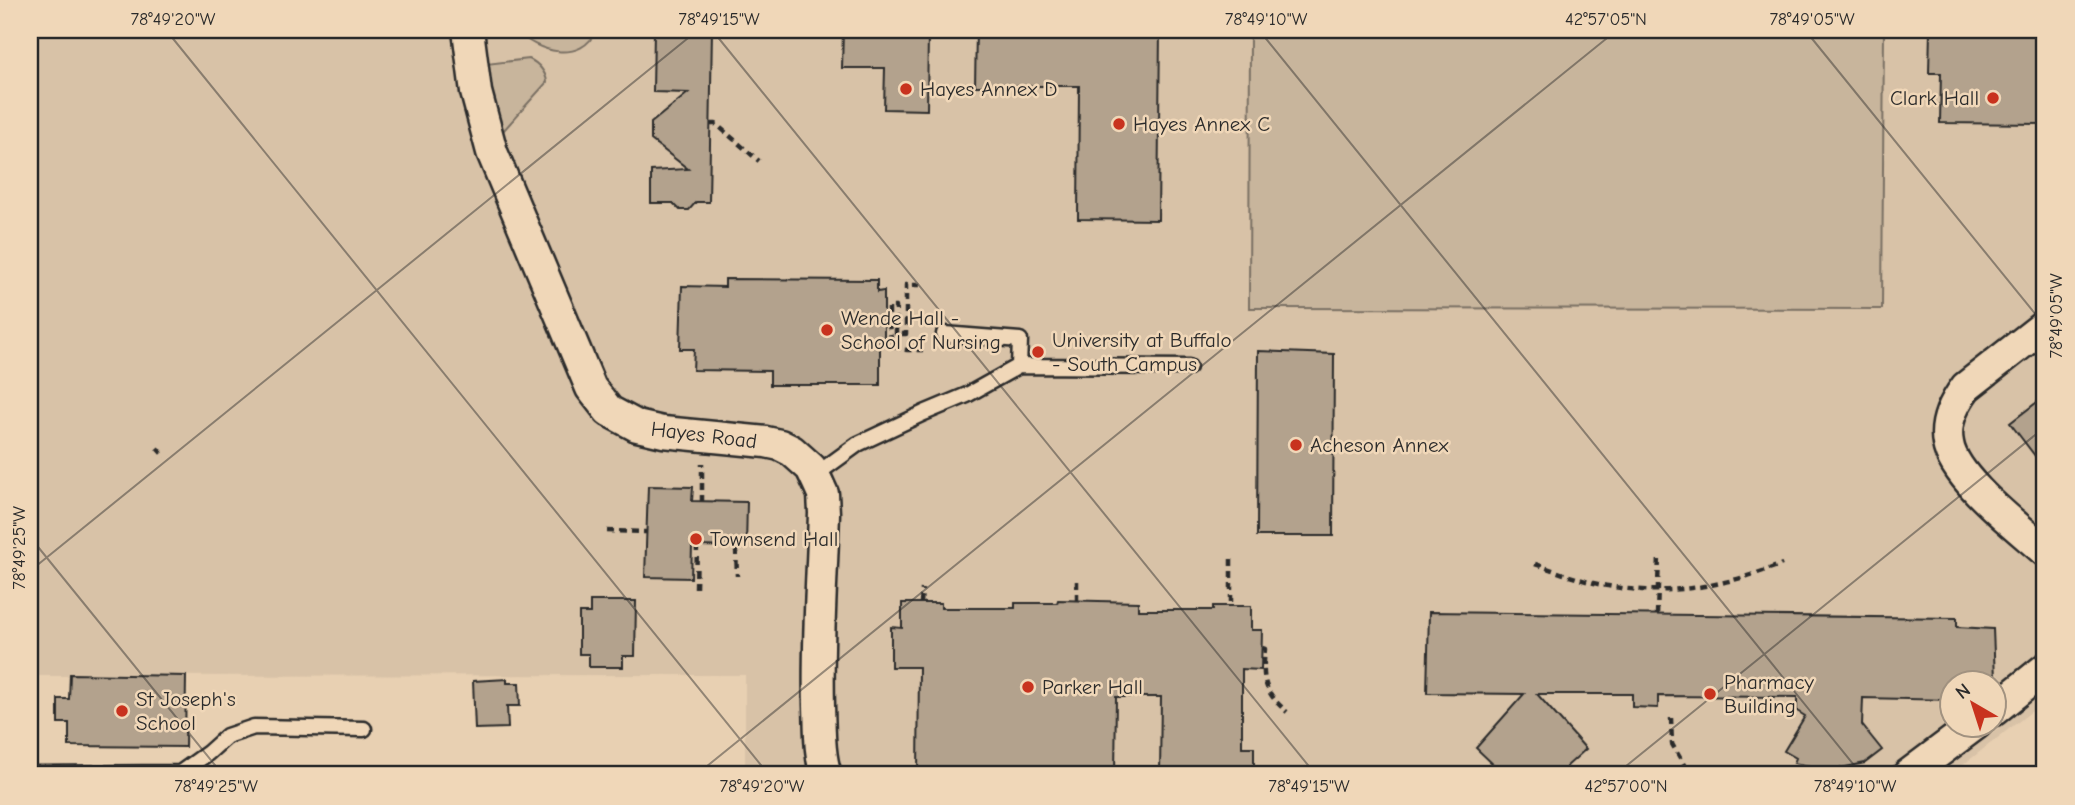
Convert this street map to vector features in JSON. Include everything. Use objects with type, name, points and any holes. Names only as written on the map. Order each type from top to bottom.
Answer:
[{"type":"street","name":"Hayes Road","points":[[468,30],[476,93],[492,152],[591,388],[604,406],[621,418],[648,429],[780,445],[803,459],[823,494],[818,667],[820,728],[826,775]]},
{"type":"street","points":[[2045,325],[1966,387],[1951,413],[1947,436],[1954,461],[1962,472],[2045,551]]},
{"type":"street","points":[[2008,699],[2045,669]]},
{"type":"street","points":[[1908,775],[1957,738]]},
{"type":"lane","points":[[944,334],[1020,340],[1019,366]]},
{"type":"lane","points":[[814,476],[858,444],[967,396],[1019,366],[1189,367]]},
{"type":"lane","points":[[30,774],[180,773],[227,736],[254,727],[365,729]]},
{"type":"path","points":[[710,124],[716,124],[759,161]]},
{"type":"path","points":[[923,350],[898,350],[892,345],[886,322],[889,307],[896,307],[896,334],[906,334],[906,285],[924,285]]},
{"type":"path","points":[[157,448],[165,457]]},
{"type":"path","points":[[702,458],[702,502]]},
{"type":"path","points":[[607,531],[646,532]]},
{"type":"path","points":[[696,546],[696,588]]},
{"type":"path","points":[[736,549],[737,576]]},
{"type":"path","points":[[1657,615],[1659,556]]},
{"type":"path","points":[[1231,559],[1231,606]]},
{"type":"path","points":[[1535,564],[1570,577],[1607,586],[1658,591],[1720,584],[1758,574],[1782,564]]},
{"type":"path","points":[[1077,580],[1077,600]]},
{"type":"path","points":[[922,589],[922,603]]},
{"type":"path","points":[[1262,648],[1265,649],[1264,681],[1272,696],[1287,712]]},
{"type":"path","points":[[1671,718],[1672,744],[1690,775]]},
{"type":"shaded area","name":"University at Buffalo - South Campus","points":[[30,30],[2045,30],[2045,701],[2008,730],[2008,668],[1938,668],[1938,738],[1998,738],[1950,775],[745,775],[745,675],[30,676]]},
{"type":"shaded area","points":[[517,30],[596,30],[590,41],[581,48],[558,51],[535,44]]},
{"type":"shaded area","points":[[1250,30],[1884,30],[1882,309],[1249,308]]},
{"type":"shaded area","points":[[529,59],[541,68],[547,82],[504,130],[498,130],[486,64]]},
{"type":"building","points":[[654,30],[712,30],[709,202],[696,202],[689,210],[680,210],[673,203],[651,203],[651,171],[688,169],[651,140],[651,123],[688,93],[653,92]]},
{"type":"building","name":"Hayes Annex D","points":[[843,30],[928,33],[927,110],[884,109],[885,68],[842,68]]},
{"type":"building","name":"Hayes Annex C","points":[[976,30],[1160,30],[1158,220],[1078,219],[1079,86],[975,86]]},
{"type":"building","name":"Clark Hall","points":[[1930,30],[2045,30],[2045,124],[1940,123],[1941,73],[1929,73]]},
{"type":"building","name":"Wende Hall - School of Nursing","points":[[725,279],[877,280],[877,292],[884,291],[880,385],[770,385],[770,371],[693,370],[694,349],[680,349],[682,286],[725,287]]},
{"type":"building","name":"Acheson Annex","points":[[1258,351],[1334,354],[1333,536],[1257,536]]},
{"type":"building","points":[[2045,396],[2045,469],[2010,423]]},
{"type":"building","name":"Townsend Hall","points":[[648,486],[693,487],[692,501],[747,502],[746,547],[692,546],[691,578],[645,577]]},
{"type":"building","name":"Parker Hall","points":[[1058,600],[1138,602],[1138,610],[1213,610],[1213,606],[1251,606],[1251,630],[1262,630],[1261,670],[1242,669],[1242,747],[1254,747],[1254,775],[1160,775],[1161,697],[1116,697],[1115,775],[918,775],[919,667],[891,667],[891,627],[902,628],[902,603],[941,603],[941,608],[1015,608],[1015,603],[1057,603]]},
{"type":"building","points":[[590,601],[636,601],[635,656],[623,656],[623,667],[589,667],[589,654],[579,654],[579,613],[590,613]]},
{"type":"building","name":"Pharmacy Building","points":[[1429,612],[1957,618],[1957,627],[1993,629],[1995,668],[1938,668],[1938,700],[1863,698],[1862,725],[1882,750],[1865,763],[1831,770],[1794,763],[1796,758],[1784,751],[1805,716],[1797,711],[1797,697],[1658,696],[1658,708],[1632,707],[1632,694],[1537,694],[1586,749],[1567,766],[1568,770],[1548,775],[1510,775],[1491,771],[1495,766],[1476,748],[1524,694],[1427,693]]},
{"type":"building","name":"St Joseph's School","points":[[70,674],[186,676],[185,747],[69,746],[69,723],[58,723],[58,699],[69,699]]},
{"type":"building","points":[[507,679],[507,683],[519,683],[520,706],[507,706],[508,728],[475,729],[473,681]]},
{"type":"place","name":"Hayes Annex D","points":[[906,89]]},
{"type":"place","name":"Clark Hall","points":[[1993,98]]},
{"type":"place","name":"Hayes Annex C","points":[[1119,124]]},
{"type":"place","name":"Wende Hall - School of Nursing","points":[[827,330]]},
{"type":"place","name":"University at Buffalo - South Campus","points":[[1038,352]]},
{"type":"place","name":"Acheson Annex","points":[[1296,445]]},
{"type":"place","name":"Townsend Hall","points":[[696,539]]},
{"type":"place","name":"Parker Hall","points":[[1028,687]]},
{"type":"place","name":"Pharmacy Building","points":[[1710,694]]},
{"type":"place","name":"St Joseph's School","points":[[122,711]]}]
